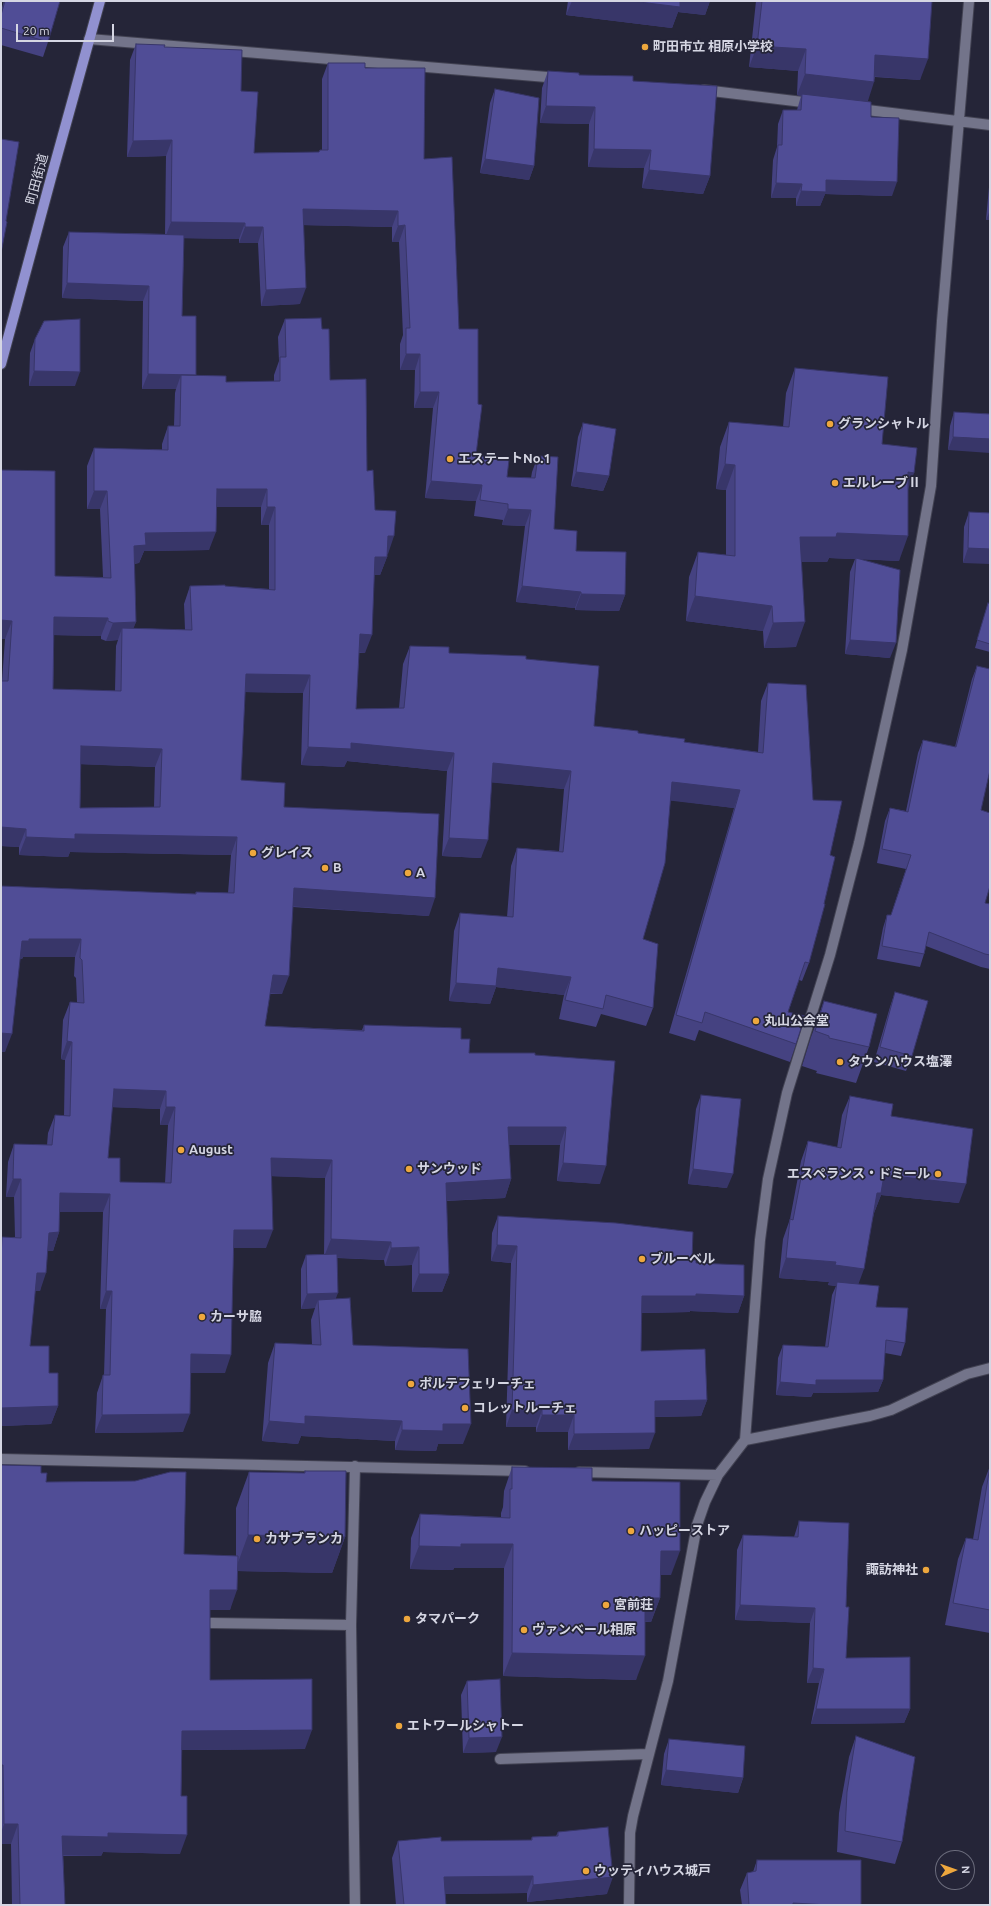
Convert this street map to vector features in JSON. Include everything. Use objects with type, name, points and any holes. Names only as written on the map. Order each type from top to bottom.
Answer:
[{"type":"main road","name":"町田街道","points":[[1,364],[100,1]]},
{"type":"street","points":[[629,1905],[630,1833],[648,1754],[668,1681],[692,1544],[705,1502],[718,1475],[745,1440],[760,1240],[768,1179],[787,1093],[830,955],[859,843],[902,650],[931,486],[957,121],[969,1]]},
{"type":"street","points":[[89,39],[573,79]]},
{"type":"street","points":[[690,89],[819,104]]},
{"type":"street","points":[[850,108],[990,125]]},
{"type":"street","points":[[745,1440],[870,1416],[891,1410],[967,1374],[990,1368]]},
{"type":"street","points":[[1,1458],[535,1471]]},
{"type":"street","points":[[355,1466],[351,1625],[355,1905]]},
{"type":"street","points":[[567,1472],[718,1475]]},
{"type":"street","points":[[210,1623],[351,1625]]},
{"type":"street","points":[[500,1759],[648,1754]]},
{"type":"building","points":[[5,1],[60,1],[48,42],[1,28],[1,15]]},
{"type":"building","points":[[631,1],[680,1],[680,7]]},
{"type":"building","points":[[762,1],[932,1],[928,59],[875,55],[874,82],[805,74],[806,49],[757,46]]},
{"type":"building","points":[[136,44],[165,45],[164,47],[242,50],[241,91],[258,92],[254,153],[319,152],[320,150],[328,150],[328,63],[365,63],[365,68],[425,68],[424,159],[452,157],[459,329],[478,329],[478,404],[482,405],[476,455],[509,460],[507,477],[535,478],[538,456],[558,457],[554,529],[577,531],[576,551],[626,552],[625,595],[581,594],[581,592],[522,586],[531,510],[508,509],[508,504],[480,500],[482,485],[431,481],[439,392],[420,392],[420,354],[406,354],[406,328],[410,328],[405,225],[398,226],[398,211],[303,209],[306,288],[266,290],[263,227],[245,227],[245,223],[171,222],[172,140],[133,141]]},
{"type":"building","points":[[548,71],[579,73],[579,75],[633,76],[633,81],[717,86],[710,176],[649,170],[651,150],[594,149],[595,107],[546,106]]},
{"type":"building","points":[[495,89],[539,98],[534,166],[485,159]]},
{"type":"building","points":[[802,94],[871,102],[871,117],[899,118],[897,182],[826,180],[826,192],[801,191],[802,184],[776,183],[778,145],[782,145],[783,110],[801,110]]},
{"type":"building","points":[[1,139],[19,142],[1,253]]},
{"type":"building","points":[[69,232],[184,235],[182,316],[196,316],[196,375],[148,374],[149,286],[67,283]]},
{"type":"building","points":[[321,318],[322,329],[329,329],[330,380],[366,379],[367,471],[373,470],[375,510],[396,511],[394,536],[388,536],[387,557],[375,557],[372,635],[360,634],[356,709],[404,708],[410,646],[449,647],[449,653],[526,656],[526,659],[599,666],[594,726],[638,731],[638,733],[685,739],[684,742],[763,753],[768,683],[806,685],[813,800],[842,801],[830,855],[835,857],[825,904],[809,963],[805,962],[788,1012],[805,1016],[796,1044],[705,1012],[702,1023],[676,1015],[740,790],[672,782],[665,863],[643,939],[658,944],[653,1008],[606,995],[603,1009],[565,1000],[571,977],[498,968],[496,986],[456,983],[460,913],[513,917],[517,848],[563,852],[571,771],[493,763],[488,840],[449,838],[454,753],[351,743],[351,749],[308,747],[310,675],[246,674],[241,780],[285,783],[284,807],[439,814],[435,898],[294,888],[289,976],[273,975],[265,1026],[364,1031],[364,1025],[461,1028],[461,1039],[470,1039],[469,1053],[535,1053],[535,1055],[615,1061],[606,1166],[563,1163],[566,1127],[508,1127],[511,1179],[446,1183],[449,1274],[419,1274],[419,1247],[391,1248],[391,1242],[331,1239],[332,1160],[271,1158],[273,1230],[234,1230],[231,1355],[191,1354],[190,1414],[102,1415],[103,1375],[110,1375],[112,1291],[106,1291],[110,1194],[60,1193],[59,1232],[49,1233],[46,1273],[37,1273],[30,1346],[49,1346],[49,1373],[58,1373],[58,1406],[1,1408],[2,1237],[21,1238],[21,1179],[13,1179],[14,1144],[52,1145],[55,1115],[70,1116],[72,1042],[67,1041],[70,1002],[84,1003],[82,960],[80,958],[81,939],[29,939],[29,941],[22,941],[12,1034],[1,1033],[1,886],[196,894],[196,892],[234,893],[237,837],[75,834],[75,839],[26,837],[26,829],[1,827],[1,681],[8,681],[12,621],[1,620],[1,470],[55,471],[55,576],[111,578],[107,491],[94,491],[94,448],[168,450],[168,426],[180,426],[181,375],[226,376],[226,382],[280,381],[280,357],[286,357],[285,319]],"holes":[[[217,489],[267,489],[267,507],[275,507],[275,590],[225,585],[190,586],[192,630],[122,628],[121,691],[53,689],[54,617],[108,618],[108,621],[113,623],[136,622],[134,546],[146,545],[145,533],[216,532]],[[81,746],[162,749],[160,807],[80,808]],[[114,1089],[166,1091],[166,1107],[175,1107],[171,1183],[120,1182],[120,1158],[108,1158]]]},
{"type":"building","points":[[80,319],[80,372],[34,371],[35,339],[44,321]]},
{"type":"building","points":[[795,368],[888,377],[882,444],[917,448],[914,473],[908,472],[908,536],[837,533],[836,537],[800,537],[805,622],[773,623],[772,606],[695,596],[698,552],[735,556],[735,465],[725,464],[729,422],[789,427]]},
{"type":"building","points":[[954,412],[990,414],[990,439],[953,437]]},
{"type":"building","points":[[583,423],[616,429],[609,476],[576,472]]},
{"type":"building","points":[[969,512],[990,513],[990,549],[968,548]]},
{"type":"building","points":[[856,558],[900,570],[896,643],[850,640]]},
{"type":"building","points":[[988,603],[990,604],[990,644],[977,640]]},
{"type":"building","points":[[977,666],[990,669],[990,770],[981,810],[990,813],[990,886],[985,903],[990,904],[990,955],[929,932],[924,954],[882,946],[887,915],[891,915],[911,855],[882,849],[890,808],[908,812],[923,740],[956,747]]},
{"type":"building","points":[[895,992],[928,1001],[912,1056],[880,1047]]},
{"type":"building","points":[[824,1001],[877,1014],[869,1047],[829,1038],[829,1036],[815,1031]]},
{"type":"building","points":[[701,1095],[741,1099],[733,1174],[693,1169]]},
{"type":"building","points":[[850,1096],[893,1104],[891,1116],[973,1129],[966,1184],[884,1175],[881,1193],[877,1193],[864,1269],[835,1265],[836,1262],[786,1258],[790,1219],[793,1220],[808,1141],[841,1148]]},
{"type":"building","points":[[498,1216],[616,1223],[693,1232],[692,1260],[696,1260],[696,1263],[744,1265],[744,1296],[696,1294],[696,1296],[642,1296],[641,1351],[705,1349],[707,1400],[655,1401],[655,1433],[574,1434],[574,1415],[542,1415],[542,1410],[512,1410],[517,1246],[497,1245]]},
{"type":"building","points":[[337,1254],[338,1293],[307,1294],[306,1255]]},
{"type":"building","points":[[837,1282],[879,1286],[876,1307],[908,1308],[905,1343],[886,1340],[883,1380],[816,1380],[816,1385],[780,1382],[783,1345],[828,1347]]},
{"type":"building","points":[[350,1298],[353,1345],[468,1349],[471,1424],[443,1424],[443,1431],[402,1430],[402,1421],[305,1416],[305,1424],[269,1421],[275,1343],[321,1345],[318,1300]]},
{"type":"building","points":[[1,1465],[41,1466],[41,1473],[47,1473],[46,1482],[135,1481],[170,1472],[186,1472],[184,1554],[238,1556],[237,1590],[210,1590],[210,1680],[312,1679],[312,1730],[182,1731],[181,1796],[187,1796],[187,1835],[108,1833],[108,1837],[62,1836],[65,1905],[20,1905],[18,1824],[4,1824],[3,1765],[1,1765]]},
{"type":"building","points":[[990,1466],[990,1610],[953,1603],[966,1538],[978,1540]]},
{"type":"building","points":[[512,1467],[592,1468],[592,1481],[680,1482],[680,1551],[661,1551],[660,1598],[645,1598],[645,1656],[512,1653],[513,1544],[461,1544],[461,1547],[419,1546],[420,1514],[510,1518]]},
{"type":"building","points":[[305,1471],[346,1471],[345,1537],[248,1535],[249,1472],[305,1473]]},
{"type":"building","points":[[799,1521],[849,1523],[846,1607],[849,1607],[846,1658],[910,1657],[910,1709],[816,1709],[824,1669],[813,1668],[815,1608],[740,1605],[743,1535],[798,1537]]},
{"type":"building","points":[[500,1679],[502,1737],[469,1738],[467,1681]]},
{"type":"building","points":[[856,1736],[915,1757],[902,1842],[845,1831],[847,1792]]},
{"type":"building","points":[[669,1739],[745,1746],[743,1778],[666,1770]]},
{"type":"building","points":[[608,1827],[613,1877],[533,1885],[533,1876],[444,1877],[446,1905],[404,1905],[398,1841],[441,1837],[441,1841],[532,1840],[532,1837],[558,1836],[558,1832]]},
{"type":"building","points":[[757,1860],[861,1860],[861,1905],[793,1903],[793,1905],[749,1905],[747,1873],[756,1871]]},
{"type":"place","name":"町田市立 相原小学校","points":[[645,47]]},
{"type":"place","name":"グランシャトル","points":[[830,424]]},
{"type":"place","name":"エステートNo.1","points":[[450,459]]},
{"type":"place","name":"エルレーブⅡ","points":[[835,483]]},
{"type":"place","name":"グレイス","points":[[253,853]]},
{"type":"place","name":"B","points":[[325,868]]},
{"type":"place","name":"A","points":[[408,873]]},
{"type":"place","name":"丸山公会堂","points":[[756,1021]]},
{"type":"place","name":"タウンハウス塩澤","points":[[840,1062]]},
{"type":"place","name":"August","points":[[181,1150]]},
{"type":"place","name":"サンウッド","points":[[409,1169]]},
{"type":"place","name":"エスペランス・ドミール","points":[[938,1174]]},
{"type":"place","name":"ブルーベル","points":[[642,1259]]},
{"type":"place","name":"カーサ脇","points":[[202,1317]]},
{"type":"place","name":"ポルテフェリーチェ","points":[[411,1384]]},
{"type":"place","name":"コレットルーチェ","points":[[465,1408]]},
{"type":"place","name":"ハッピーストア","points":[[631,1531]]},
{"type":"place","name":"カサブランカ","points":[[257,1539]]},
{"type":"place","name":"諏訪神社","points":[[926,1570]]},
{"type":"place","name":"宮前荘","points":[[606,1605]]},
{"type":"place","name":"タマパーク","points":[[407,1619]]},
{"type":"place","name":"ヴァンベール相原","points":[[524,1630]]},
{"type":"place","name":"エトワールシャトー","points":[[399,1726]]},
{"type":"place","name":"ウッティハウス城戸","points":[[586,1871]]}]
